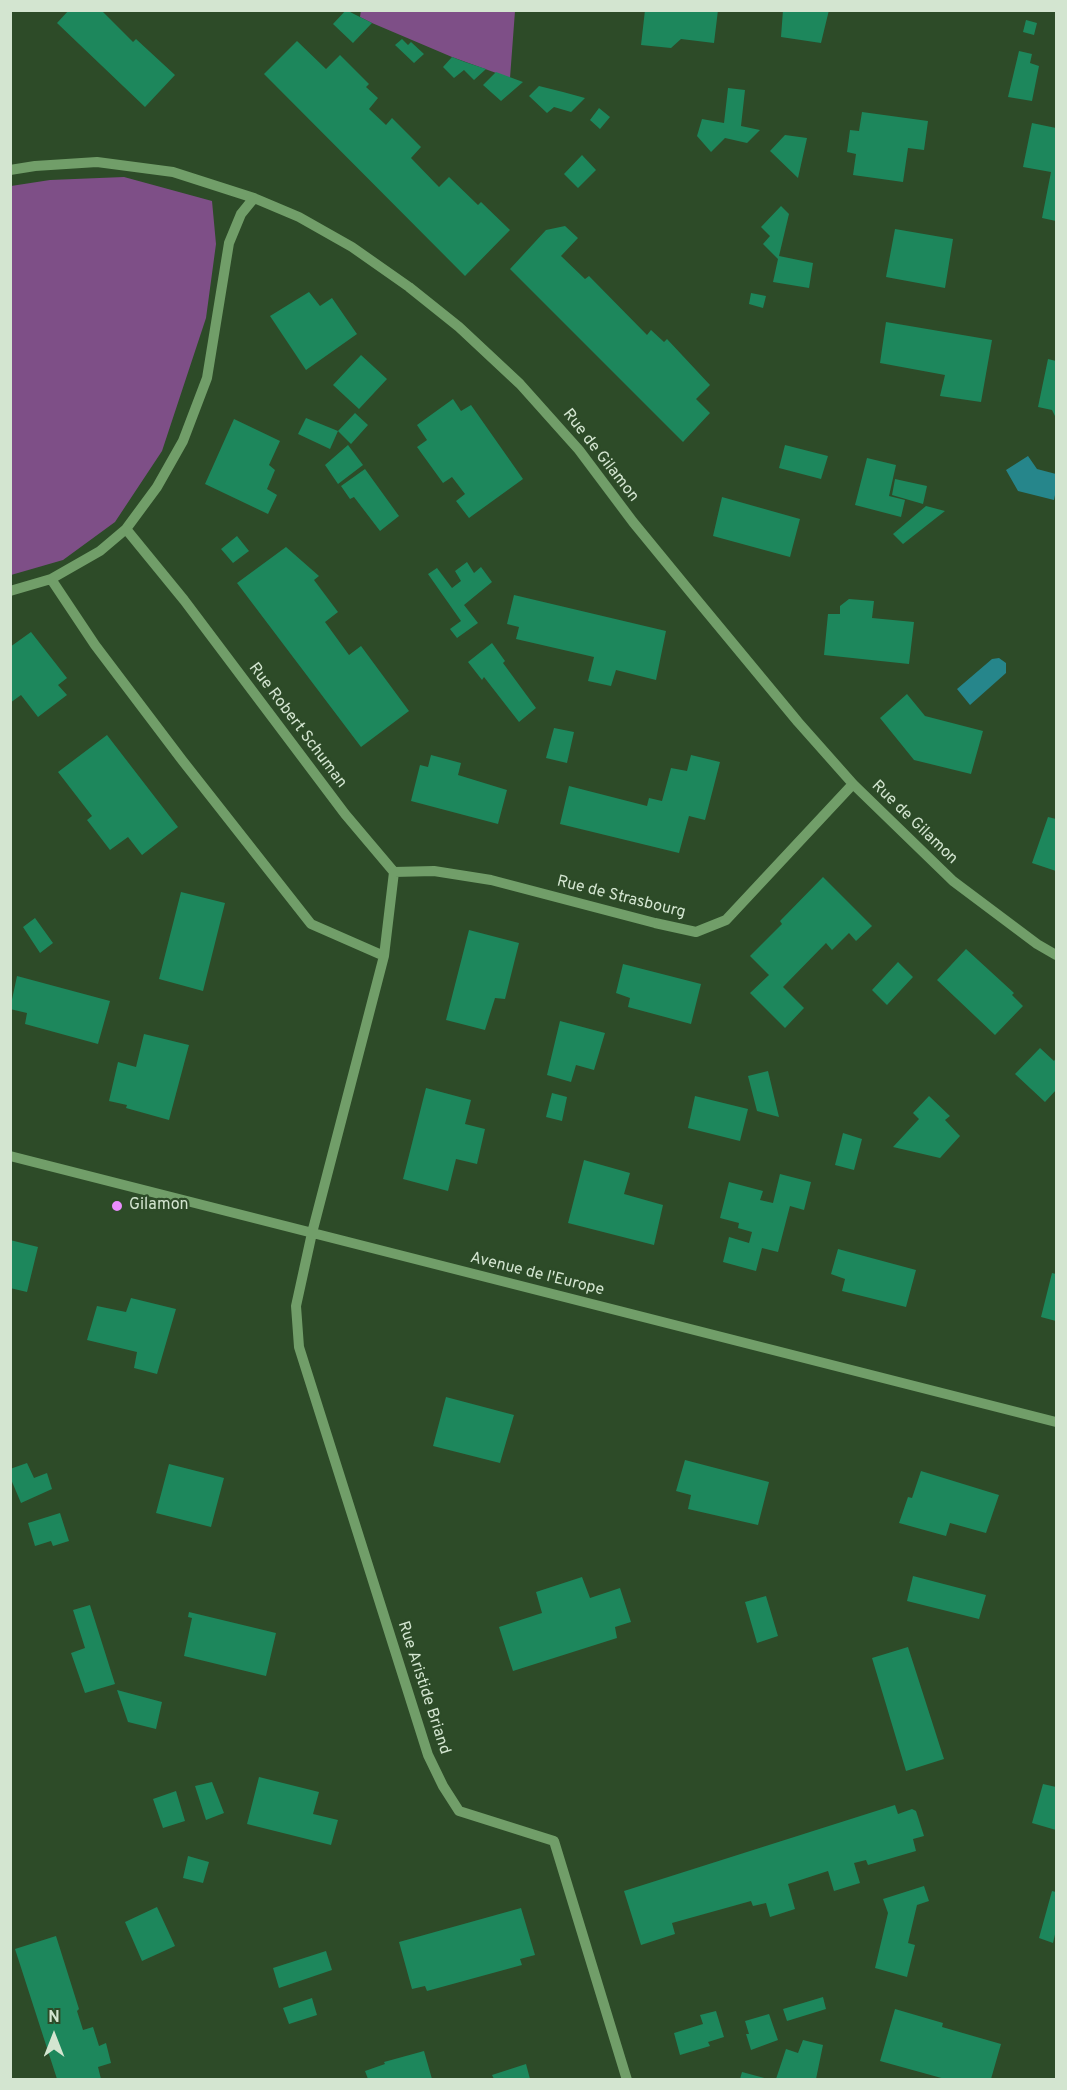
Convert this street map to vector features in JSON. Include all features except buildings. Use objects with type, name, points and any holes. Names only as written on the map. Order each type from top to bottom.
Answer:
[{"type":"street","name":"Rue de Gilamon","points":[[10,170],[97,162],[173,172],[254,198],[299,217],[352,247],[409,287],[459,327],[520,384],[579,450],[690,592],[798,722],[853,784],[953,881],[1037,944],[1056,955]]},
{"type":"street","points":[[10,591],[51,579],[100,551],[126,529],[157,487],[183,441],[207,378],[229,243],[241,213],[254,198]]},
{"type":"street","name":"Rue Robert Schuman","points":[[126,529],[184,600],[345,814],[394,872]]},
{"type":"street","points":[[51,579],[95,645],[311,924],[384,956]]},
{"type":"street","name":"Rue de Strasbourg","points":[[394,872],[434,871],[491,880],[696,932],[726,920],[853,784]]},
{"type":"street","points":[[312,1233],[384,956],[394,872]]},
{"type":"street","name":"Avenue de l'Europe","points":[[10,1156],[1056,1422]]},
{"type":"street","name":"Rue Aristide Briand","points":[[312,1233],[296,1306],[299,1347],[428,1755],[443,1786],[459,1811],[554,1841],[627,2079]]},
{"type":"shaded area","points":[[361,10],[515,11],[510,78],[452,57],[372,23],[360,17]]},
{"type":"shaded area","points":[[124,177],[212,201],[216,244],[206,318],[162,451],[115,522],[63,560],[11,575],[11,186],[50,180]]},
{"type":"water","points":[[1028,456],[1037,469],[1056,474],[1054,500],[1018,491],[1006,470]]},
{"type":"water","points":[[999,658],[1006,663],[1006,673],[970,705],[957,689],[992,659]]},
{"type":"place","name":"Gilamon","points":[[117,1206]]}]
